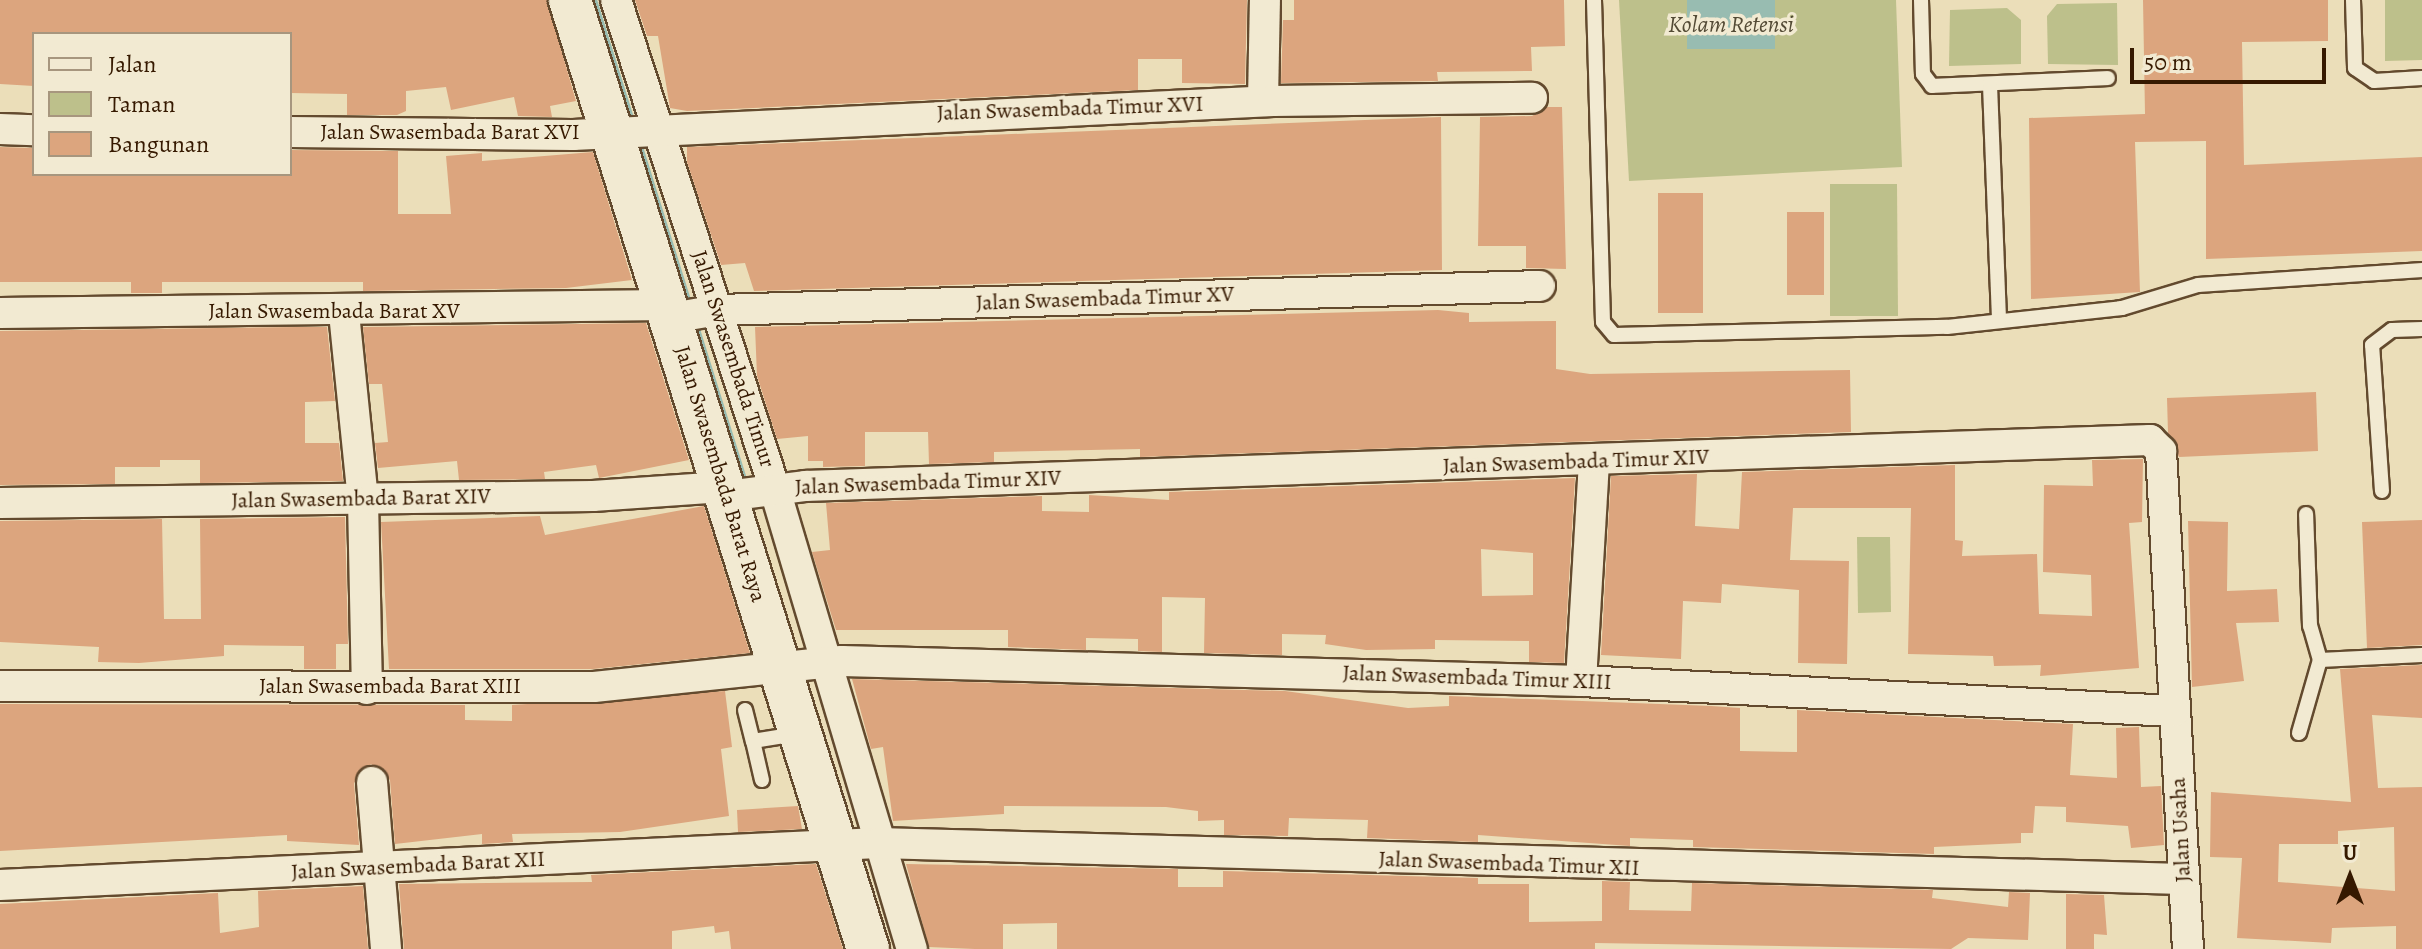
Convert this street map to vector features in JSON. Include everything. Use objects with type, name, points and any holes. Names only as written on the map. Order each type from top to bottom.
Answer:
[{"type":"street","name":"Jalan Swasembada Barat Raya","points":[[570,0],[634,132],[671,314],[744,492],[803,663],[800,733],[857,844],[868,949]]},
{"type":"street","name":"Jalan Swasembada Timur","points":[[616,0],[634,132],[716,310],[744,492]]},
{"type":"street","points":[[1263,101],[1265,0]]},
{"type":"street","name":"Jalan Swasembada Timur XVI","points":[[634,132],[1263,101],[1532,98]]},
{"type":"street","points":[[0,129],[32,130]]},
{"type":"street","name":"Jalan Swasembada Barat XVI","points":[[292,132],[634,132]]},
{"type":"street","name":"Jalan Swasembada Timur XV","points":[[671,314],[716,310],[1540,286]]},
{"type":"street","name":"Jalan Swasembada Barat XV","points":[[0,313],[671,314]]},
{"type":"street","points":[[344,313],[363,500],[367,689]]},
{"type":"street","name":"Jalan Swasembada Timur XIV","points":[[744,492],[2155,441],[2174,711]]},
{"type":"street","points":[[1581,681],[1594,462]]},
{"type":"street","name":"Jalan Swasembada Barat XIV","points":[[0,503],[744,492]]},
{"type":"street","points":[[803,663],[857,844],[912,949]]},
{"type":"street","name":"Jalan Swasembada Timur XIII","points":[[803,663],[1581,681],[2174,711]]},
{"type":"street","name":"Jalan Swasembada Barat XIII","points":[[0,686],[367,689],[625,685],[803,663]]},
{"type":"street","name":"Jalan Usaha","points":[[2174,711],[2188,949]]},
{"type":"street","points":[[372,782],[382,869],[386,949]]},
{"type":"street","name":"Jalan Swasembada Barat XII","points":[[0,885],[857,844]]},
{"type":"street","name":"Jalan Swasembada Timur XII","points":[[857,844],[2183,879]]},
{"type":"lane","points":[[1594,0],[1608,330],[1624,336],[1999,321],[2122,308],[2198,285],[2422,270]]},
{"type":"lane","points":[[1921,0],[1927,82],[1990,85],[2108,78]]},
{"type":"lane","points":[[2353,0],[2355,68],[2374,81],[2422,78]]},
{"type":"lane","points":[[1990,85],[1999,321]]},
{"type":"lane","points":[[2382,491],[2372,345],[2392,330],[2422,329]]},
{"type":"lane","points":[[2299,733],[2320,660],[2310,626],[2306,514]]},
{"type":"lane","points":[[2320,660],[2422,655]]},
{"type":"lane","points":[[745,710],[762,780]]},
{"type":"lane","points":[[753,741],[800,733]]},
{"type":"green space","points":[[1619,0],[1896,0],[1902,167],[1629,181]]},
{"type":"green space","points":[[2385,0],[2422,0],[2422,60],[2385,61]]},
{"type":"green space","points":[[2117,3],[2118,65],[2048,64],[2047,16],[2057,4]]},
{"type":"green space","points":[[2007,8],[2021,20],[2021,64],[1949,66],[1950,10]]},
{"type":"green space","points":[[1830,184],[1897,184],[1898,316],[1830,316]]},
{"type":"green space","points":[[1857,537],[1890,537],[1891,612],[1858,613]]},
{"type":"water","name":"Kolam Retensi","points":[[1687,0],[1775,0],[1775,49],[1687,49]]},
{"type":"building","points":[[0,0],[547,0],[576,101],[550,106],[552,117],[518,116],[514,97],[451,110],[446,87],[406,91],[406,111],[397,115],[347,115],[347,94],[292,93],[292,32],[32,32],[32,86],[0,84]]},
{"type":"building","points":[[635,0],[1247,0],[1245,84],[1182,83],[1182,59],[1138,59],[1138,90],[687,111],[670,108],[658,36],[647,36]]},
{"type":"building","points":[[1294,0],[1564,0],[1565,46],[1531,47],[1532,71],[1437,72],[1438,81],[1281,83],[1283,20],[1294,20]]},
{"type":"building","points":[[2143,0],[2328,0],[2328,41],[2242,42],[2244,165],[2422,157],[2422,251],[2206,259],[2206,141],[2135,142],[2140,292],[2031,299],[2029,118],[2145,114]]},
{"type":"building","points":[[1547,107],[1562,107],[1566,269],[1526,268],[1526,246],[1478,246],[1480,117],[1532,116]]},
{"type":"building","points":[[1441,117],[1442,270],[754,291],[745,263],[721,265],[687,162],[687,147]]},
{"type":"building","points":[[0,147],[32,148],[32,176],[292,176],[292,150],[398,151],[398,214],[451,214],[446,156],[482,153],[482,161],[593,152],[632,280],[566,288],[363,291],[363,282],[162,282],[162,293],[131,293],[131,282],[0,282]]},
{"type":"building","points":[[1658,193],[1703,193],[1703,313],[1658,313]]},
{"type":"building","points":[[1787,212],[1824,212],[1824,295],[1787,295]]},
{"type":"building","points":[[1438,310],[1469,313],[1469,322],[1556,321],[1556,369],[1590,374],[1850,370],[1851,432],[1140,457],[1140,449],[994,452],[994,462],[929,464],[928,432],[865,432],[865,466],[823,467],[823,461],[808,461],[808,436],[777,439],[757,376],[755,327]]},
{"type":"building","points":[[646,323],[689,460],[599,478],[596,465],[544,472],[545,479],[459,480],[457,461],[378,468],[375,443],[388,442],[382,384],[369,384],[363,327]]},
{"type":"building","points":[[327,327],[335,401],[305,402],[305,443],[339,443],[343,481],[200,483],[200,460],[160,460],[160,467],[115,467],[115,484],[0,485],[0,331]]},
{"type":"building","points":[[2316,392],[2318,451],[2179,457],[2168,433],[2167,398]]},
{"type":"building","points":[[2143,459],[2142,522],[2129,523],[2139,668],[2040,676],[2041,665],[1994,666],[1993,656],[1908,654],[1911,508],[1793,508],[1790,560],[1849,561],[1847,664],[1798,663],[1799,590],[1722,584],[1721,603],[1683,601],[1681,659],[1601,655],[1611,476],[1697,474],[1695,526],[1739,529],[1742,472],[1955,465],[1955,540],[1963,541],[1962,556],[2037,554],[2039,614],[2092,616],[2091,575],[2043,572],[2044,485],[2093,486],[2092,460]]},
{"type":"building","points":[[1575,478],[1564,663],[1529,662],[1529,641],[1435,640],[1435,649],[1366,650],[1325,644],[1326,635],[1282,634],[1282,655],[1204,653],[1205,598],[1162,597],[1162,652],[1138,651],[1138,639],[1086,638],[1086,650],[1008,647],[1008,630],[836,630],[812,552],[830,550],[826,503],[1042,496],[1042,511],[1089,512],[1089,495],[1169,500],[1169,492]],"holes":[[[1481,549],[1533,553],[1533,595],[1482,596]]]},
{"type":"building","points":[[704,506],[750,653],[593,669],[389,669],[381,522],[540,516],[545,535]]},
{"type":"building","points":[[345,517],[348,644],[336,644],[336,669],[304,669],[304,646],[224,645],[224,656],[139,663],[98,662],[99,647],[0,642],[0,521],[162,519],[164,619],[201,619],[200,519]]},
{"type":"building","points":[[2422,520],[2422,645],[2367,648],[2362,522]]},
{"type":"building","points":[[2188,521],[2228,522],[2227,591],[2277,589],[2279,622],[2236,623],[2244,681],[2192,687]]},
{"type":"building","points":[[2422,665],[2422,718],[2372,715],[2378,788],[2422,787],[2422,949],[2396,949],[2396,926],[2332,928],[2331,943],[2237,938],[2242,858],[2210,857],[2211,792],[2351,802],[2340,669]],"holes":[[[2394,827],[2395,891],[2278,882],[2279,844],[2338,844],[2338,831]]]},
{"type":"building","points":[[852,679],[1285,691],[1408,708],[1449,706],[1449,696],[1740,708],[1740,751],[1797,752],[1797,710],[2073,724],[2070,775],[2117,778],[2116,728],[2139,727],[2141,787],[2161,786],[2164,845],[2131,848],[2128,826],[2066,822],[2066,807],[2035,806],[2033,833],[2021,833],[2021,843],[1934,847],[1934,854],[1693,847],[1693,840],[1630,838],[1630,846],[1478,835],[1478,842],[1367,838],[1368,820],[1289,818],[1288,836],[1224,835],[1224,820],[1198,821],[1198,811],[1166,807],[1004,806],[1004,814],[893,821],[883,747],[871,749]]},
{"type":"building","points":[[725,691],[732,747],[721,749],[729,816],[620,832],[512,834],[513,842],[482,844],[482,834],[395,844],[390,780],[371,764],[354,783],[359,845],[287,841],[287,835],[0,851],[0,704],[465,705],[465,720],[512,721],[512,705]]},
{"type":"building","points":[[798,806],[802,829],[738,832],[737,810]]},
{"type":"building","points":[[816,864],[843,949],[731,949],[729,931],[715,933],[714,926],[672,931],[672,949],[404,949],[399,884],[592,882],[591,875]]},
{"type":"building","points":[[906,864],[1178,869],[1178,887],[1223,887],[1223,871],[1478,878],[1478,884],[1529,884],[1529,922],[1602,921],[1602,881],[1630,882],[1629,910],[1691,911],[1692,883],[1933,890],[1932,898],[2008,907],[2009,892],[2030,893],[2028,940],[1968,938],[1951,949],[1595,943],[1595,949],[1057,949],[1057,923],[1003,924],[1003,949],[929,947]]},
{"type":"building","points":[[363,886],[368,949],[0,949],[0,904],[218,893],[220,933],[259,927],[258,891]]},
{"type":"building","points":[[2066,894],[2104,895],[2107,935],[2094,934],[2094,949],[2066,949]]},
{"type":"waterway","points":[[593,0],[745,486]]}]
